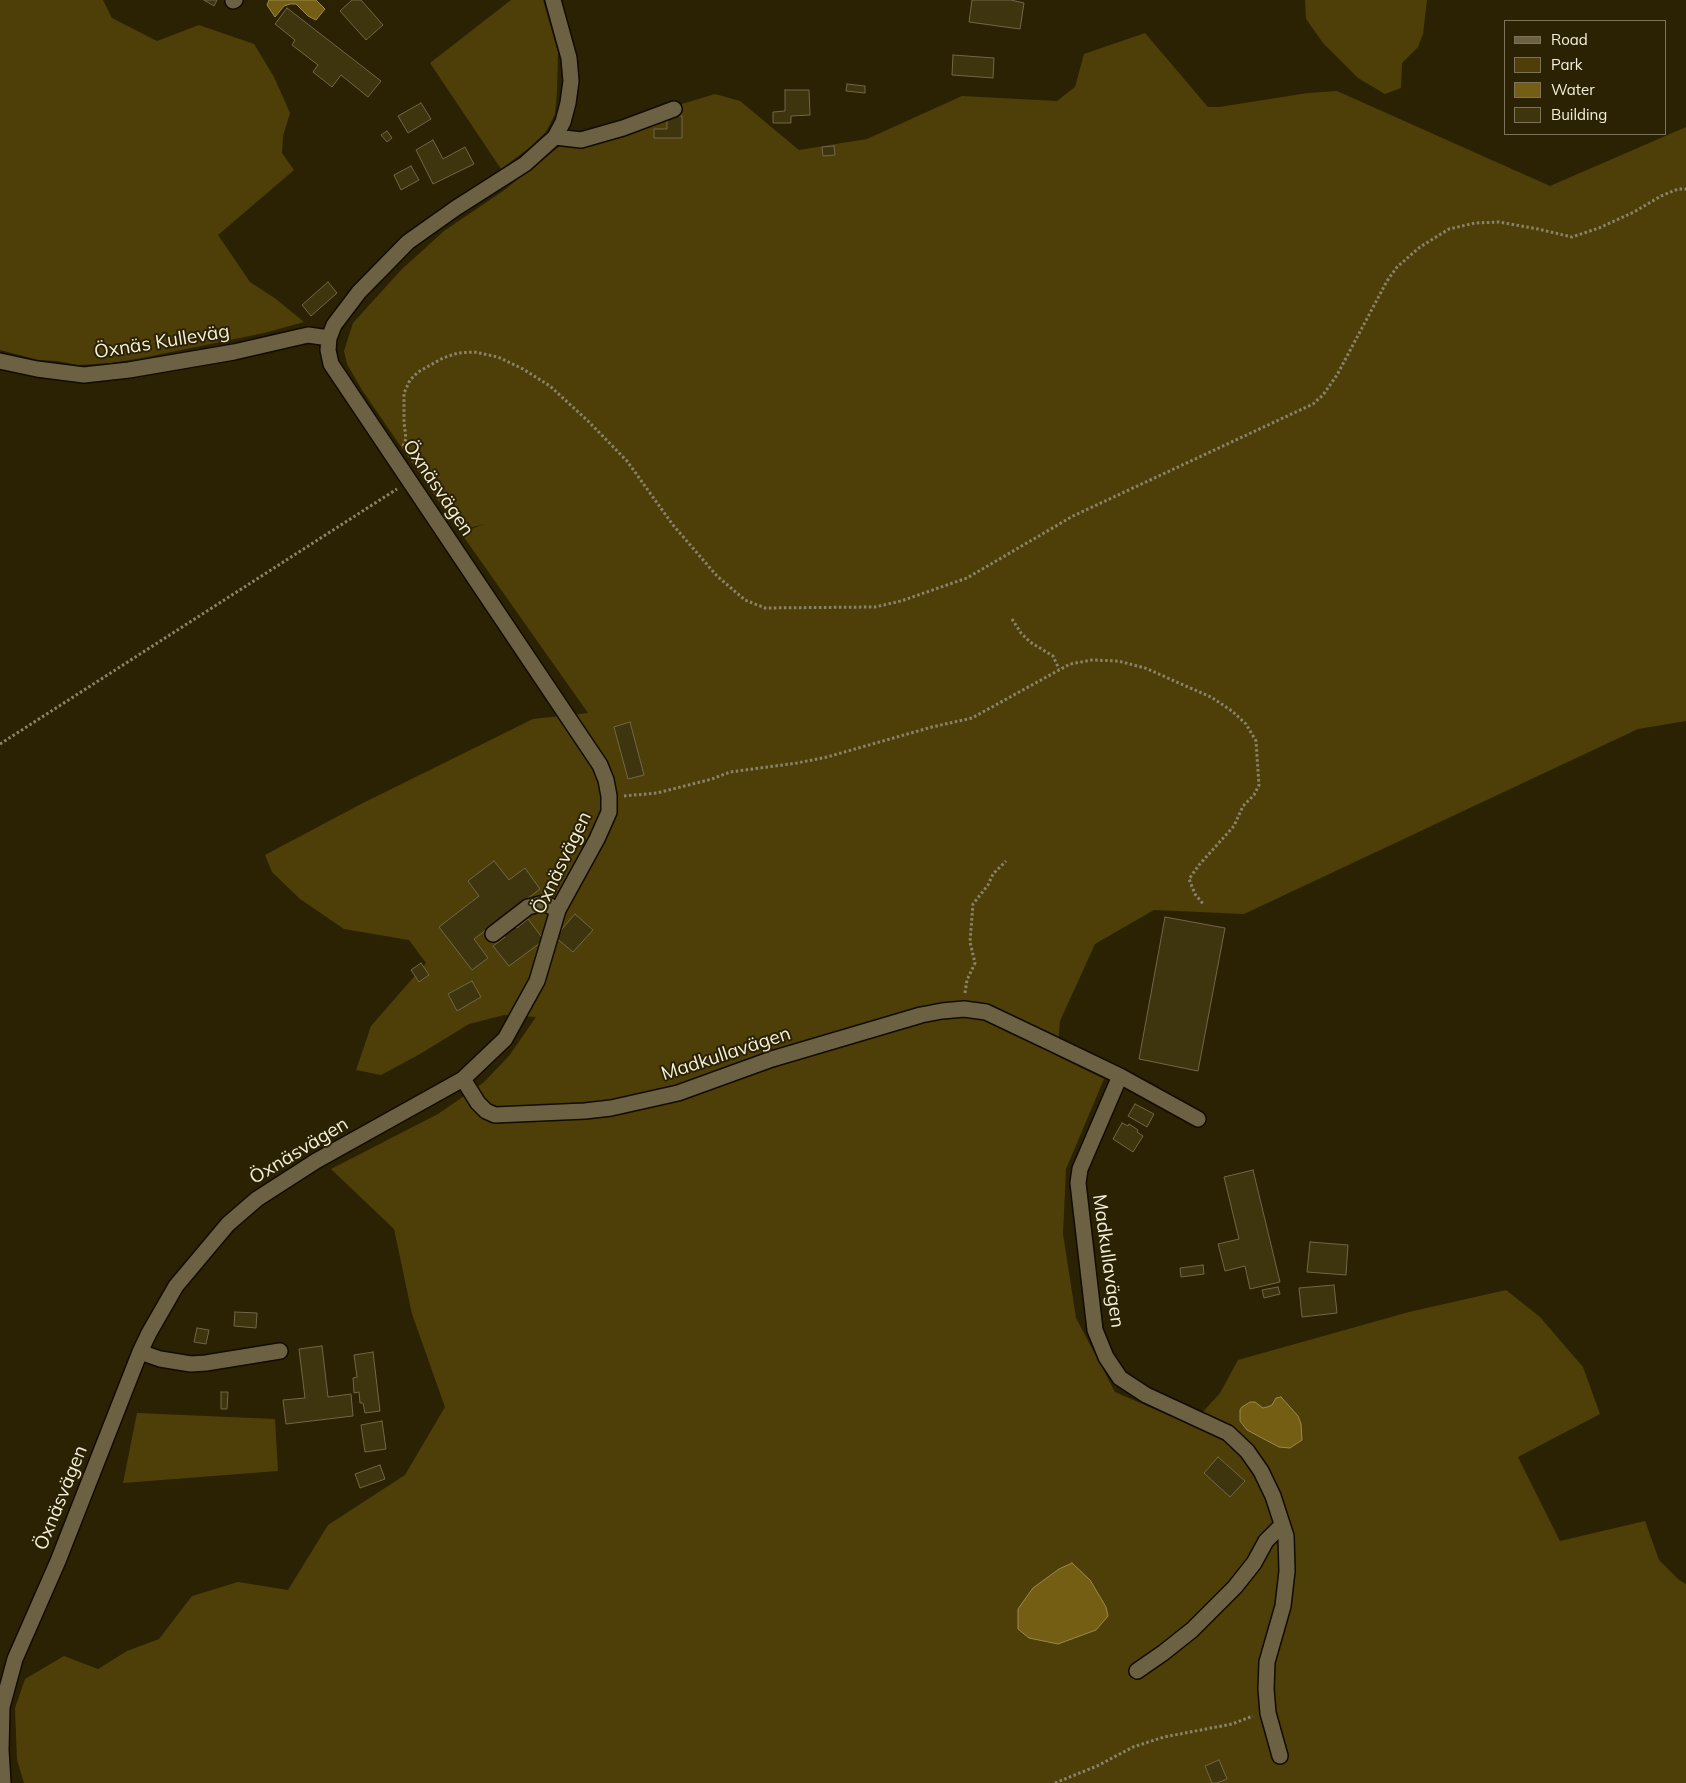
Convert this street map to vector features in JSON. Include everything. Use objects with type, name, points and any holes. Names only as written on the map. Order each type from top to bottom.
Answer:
[{"type":"street","points":[[329,338],[334,325],[359,292],[408,242],[456,208],[525,164],[555,137],[563,122],[571,81],[569,58],[553,0]]},
{"type":"street","points":[[555,137],[581,140],[622,128],[674,109]]},
{"type":"street","name":"Öxnäs Kulleväg","points":[[0,361],[37,369],[84,375],[129,370],[234,352],[308,335],[329,338]]},
{"type":"street","name":"Öxnäsvägen","points":[[3,1783],[1,1750],[2,1707],[13,1666],[58,1561],[148,1333],[176,1286],[214,1239],[257,1199],[316,1161],[463,1079],[505,1039],[536,981],[558,910],[597,840],[609,812],[606,780],[600,765],[331,364],[328,350],[329,338]]},
{"type":"street","points":[[493,934],[528,907],[544,903],[558,910]]},
{"type":"street","name":"Madkullavägen","points":[[463,1079],[478,1103],[486,1111],[495,1115],[611,1108],[678,1093],[772,1059],[921,1015],[964,1009],[986,1012],[1120,1076],[1198,1119]]},
{"type":"street","name":"Madkullavägen","points":[[1120,1076],[1080,1169],[1078,1182],[1095,1330],[1100,1345],[1120,1378],[1133,1388],[1228,1433],[1247,1451],[1261,1472],[1273,1496],[1286,1536],[1287,1571],[1283,1606],[1267,1662],[1266,1689],[1268,1712],[1280,1756]]},
{"type":"street","points":[[140,1352],[160,1359],[192,1364],[280,1351]]},
{"type":"street","points":[[1137,1671],[1170,1647],[1235,1587],[1254,1564],[1266,1542],[1282,1525]]},
{"type":"path","points":[[392,456],[400,451],[406,439],[404,393],[410,380],[418,372],[458,353],[474,352],[498,357],[523,369],[550,386],[588,421],[627,461],[673,525],[717,576],[744,600],[765,608],[875,607],[901,602],[967,578],[1073,516],[1313,404],[1323,395],[1336,375],[1387,281],[1397,267],[1420,248],[1449,229],[1475,223],[1499,222],[1572,237],[1599,228],[1634,212],[1661,196],[1678,189],[1686,189]]},
{"type":"path","points":[[0,744],[409,481]]},
{"type":"path","points":[[1012,619],[1021,633],[1030,642],[1053,656],[1059,669]]},
{"type":"path","points":[[609,796],[657,793],[712,780],[730,772],[787,765],[827,757],[932,727],[972,718],[1070,664],[1092,660],[1118,661],[1145,668],[1211,697],[1232,711],[1246,724],[1257,747],[1256,761],[1259,785],[1254,795],[1243,806],[1234,826],[1199,865],[1189,880],[1195,894],[1204,905]]},
{"type":"path","points":[[964,1009],[965,988],[975,963],[970,942],[973,904],[988,885],[993,874],[1006,861]]},
{"type":"path","points":[[1055,1783],[1097,1766],[1133,1747],[1164,1737],[1232,1724],[1268,1712]]},
{"type":"green space","points":[[0,0],[103,0],[112,18],[157,41],[199,25],[254,44],[274,77],[290,113],[283,136],[282,153],[294,170],[218,235],[250,282],[276,299],[304,322],[264,333],[112,363],[78,365],[38,360],[0,350]]},
{"type":"green space","points":[[511,0],[543,0],[558,52],[557,92],[555,114],[546,132],[529,148],[501,169],[430,63]]},
{"type":"green space","points":[[1305,0],[1427,0],[1423,34],[1418,47],[1402,63],[1401,88],[1385,94],[1358,78],[1323,43],[1306,19]]},
{"type":"green space","points":[[1145,33],[1208,107],[1219,107],[1308,93],[1337,91],[1550,186],[1686,127],[1686,721],[1638,729],[1244,914],[1154,910],[1095,944],[1060,1021],[1057,1056],[1104,1079],[1066,1169],[1063,1234],[1076,1318],[1115,1392],[1191,1425],[1220,1393],[1238,1360],[1409,1312],[1506,1290],[1540,1317],[1583,1367],[1600,1414],[1518,1457],[1560,1541],[1645,1521],[1659,1560],[1679,1580],[1686,1584],[1686,1783],[24,1783],[17,1760],[15,1708],[25,1679],[64,1656],[98,1669],[127,1651],[159,1639],[192,1596],[238,1582],[288,1590],[328,1525],[405,1475],[445,1407],[412,1314],[394,1229],[331,1169],[438,1114],[483,1083],[509,1056],[536,1017],[504,1015],[469,1024],[381,1075],[356,1070],[371,1026],[426,963],[409,940],[344,929],[300,899],[272,872],[265,855],[361,804],[533,719],[588,713],[461,533],[484,524],[459,531],[362,390],[347,364],[344,351],[353,323],[402,269],[444,231],[503,191],[570,138],[715,94],[740,101],[799,150],[867,139],[962,96],[1057,101],[1075,87],[1084,54]],"holes":[[[1072,1563],[1078,1570],[1058,1644],[1047,1641],[1018,1609],[1033,1589],[1059,1569]]]},
{"type":"green space","points":[[137,1413],[275,1419],[278,1471],[123,1483]]},
{"type":"water","points":[[269,0],[316,0],[325,9],[316,20],[308,16],[296,4],[290,4],[284,6],[275,17],[267,5]]},
{"type":"water","points":[[1281,1397],[1298,1416],[1301,1424],[1302,1440],[1290,1448],[1279,1447],[1247,1430],[1240,1421],[1240,1410],[1250,1402],[1255,1402],[1263,1408],[1272,1405],[1276,1398]]},
{"type":"water","points":[[1072,1563],[1090,1580],[1106,1607],[1108,1616],[1096,1630],[1058,1644],[1029,1638],[1018,1629],[1018,1609],[1033,1588],[1059,1569]]},
{"type":"building","points":[[204,0],[217,0],[214,6]]},
{"type":"building","points":[[352,0],[361,0],[383,25],[366,40],[340,11]]},
{"type":"building","points":[[972,0],[1011,0],[1024,3],[1020,29],[969,22]]},
{"type":"building","points":[[287,8],[381,81],[368,97],[341,75],[332,87],[313,72],[318,65],[292,45],[295,40],[275,24]]},
{"type":"building","points":[[953,55],[994,58],[993,78],[952,75]]},
{"type":"building","points":[[847,84],[865,86],[865,93],[846,91]]},
{"type":"building","points":[[785,90],[809,90],[810,115],[791,116],[791,123],[773,123],[773,112],[785,111]]},
{"type":"building","points":[[421,103],[431,119],[408,133],[398,116]]},
{"type":"building","points":[[667,116],[682,116],[682,138],[654,138],[654,129],[667,129]]},
{"type":"building","points":[[387,131],[392,138],[387,142],[381,135]]},
{"type":"building","points":[[433,140],[443,159],[465,147],[474,164],[433,184],[416,150]]},
{"type":"building","points":[[834,146],[835,155],[823,156],[822,147]]},
{"type":"building","points":[[411,166],[419,180],[401,190],[394,175]]},
{"type":"building","points":[[328,282],[337,293],[311,316],[302,305]]},
{"type":"building","points":[[630,722],[644,775],[628,779],[614,727]]},
{"type":"building","points":[[494,861],[509,880],[525,868],[540,889],[474,939],[488,958],[472,970],[439,927],[479,896],[468,881]]},
{"type":"building","points":[[575,914],[593,930],[573,952],[555,937]]},
{"type":"building","points":[[1165,917],[1225,928],[1198,1071],[1139,1059]]},
{"type":"building","points":[[528,919],[544,940],[509,966],[493,946],[505,937],[503,934],[515,925],[517,928]]},
{"type":"building","points":[[421,963],[429,975],[419,982],[411,970]]},
{"type":"building","points":[[472,981],[481,997],[457,1011],[448,994]]},
{"type":"building","points":[[1135,1104],[1154,1114],[1147,1127],[1128,1116]]},
{"type":"building","points":[[1122,1123],[1128,1126],[1129,1124],[1143,1136],[1133,1152],[1113,1139]]},
{"type":"building","points":[[1253,1170],[1280,1282],[1250,1289],[1245,1266],[1225,1271],[1218,1244],[1239,1239],[1224,1177]]},
{"type":"building","points":[[1310,1242],[1348,1245],[1346,1275],[1307,1272]]},
{"type":"building","points":[[1203,1265],[1204,1274],[1181,1277],[1180,1268]]},
{"type":"building","points":[[1334,1285],[1337,1313],[1302,1317],[1299,1288]]},
{"type":"building","points":[[1278,1287],[1280,1294],[1264,1298],[1262,1290]]},
{"type":"building","points":[[235,1312],[257,1313],[256,1328],[234,1326]]},
{"type":"building","points":[[197,1328],[209,1330],[206,1344],[194,1342]]},
{"type":"building","points":[[322,1346],[328,1397],[351,1394],[353,1416],[286,1424],[283,1400],[305,1398],[299,1349]]},
{"type":"building","points":[[373,1352],[380,1411],[365,1413],[363,1403],[360,1403],[359,1392],[354,1393],[353,1378],[357,1377],[354,1355]]},
{"type":"building","points":[[221,1392],[228,1392],[227,1409],[221,1409]]},
{"type":"building","points":[[382,1421],[386,1449],[365,1452],[361,1425]]},
{"type":"building","points":[[1218,1457],[1245,1481],[1230,1497],[1204,1473]]},
{"type":"building","points":[[380,1465],[385,1479],[360,1488],[355,1474]]},
{"type":"building","points":[[1219,1760],[1227,1779],[1212,1783],[1205,1766]]}]
